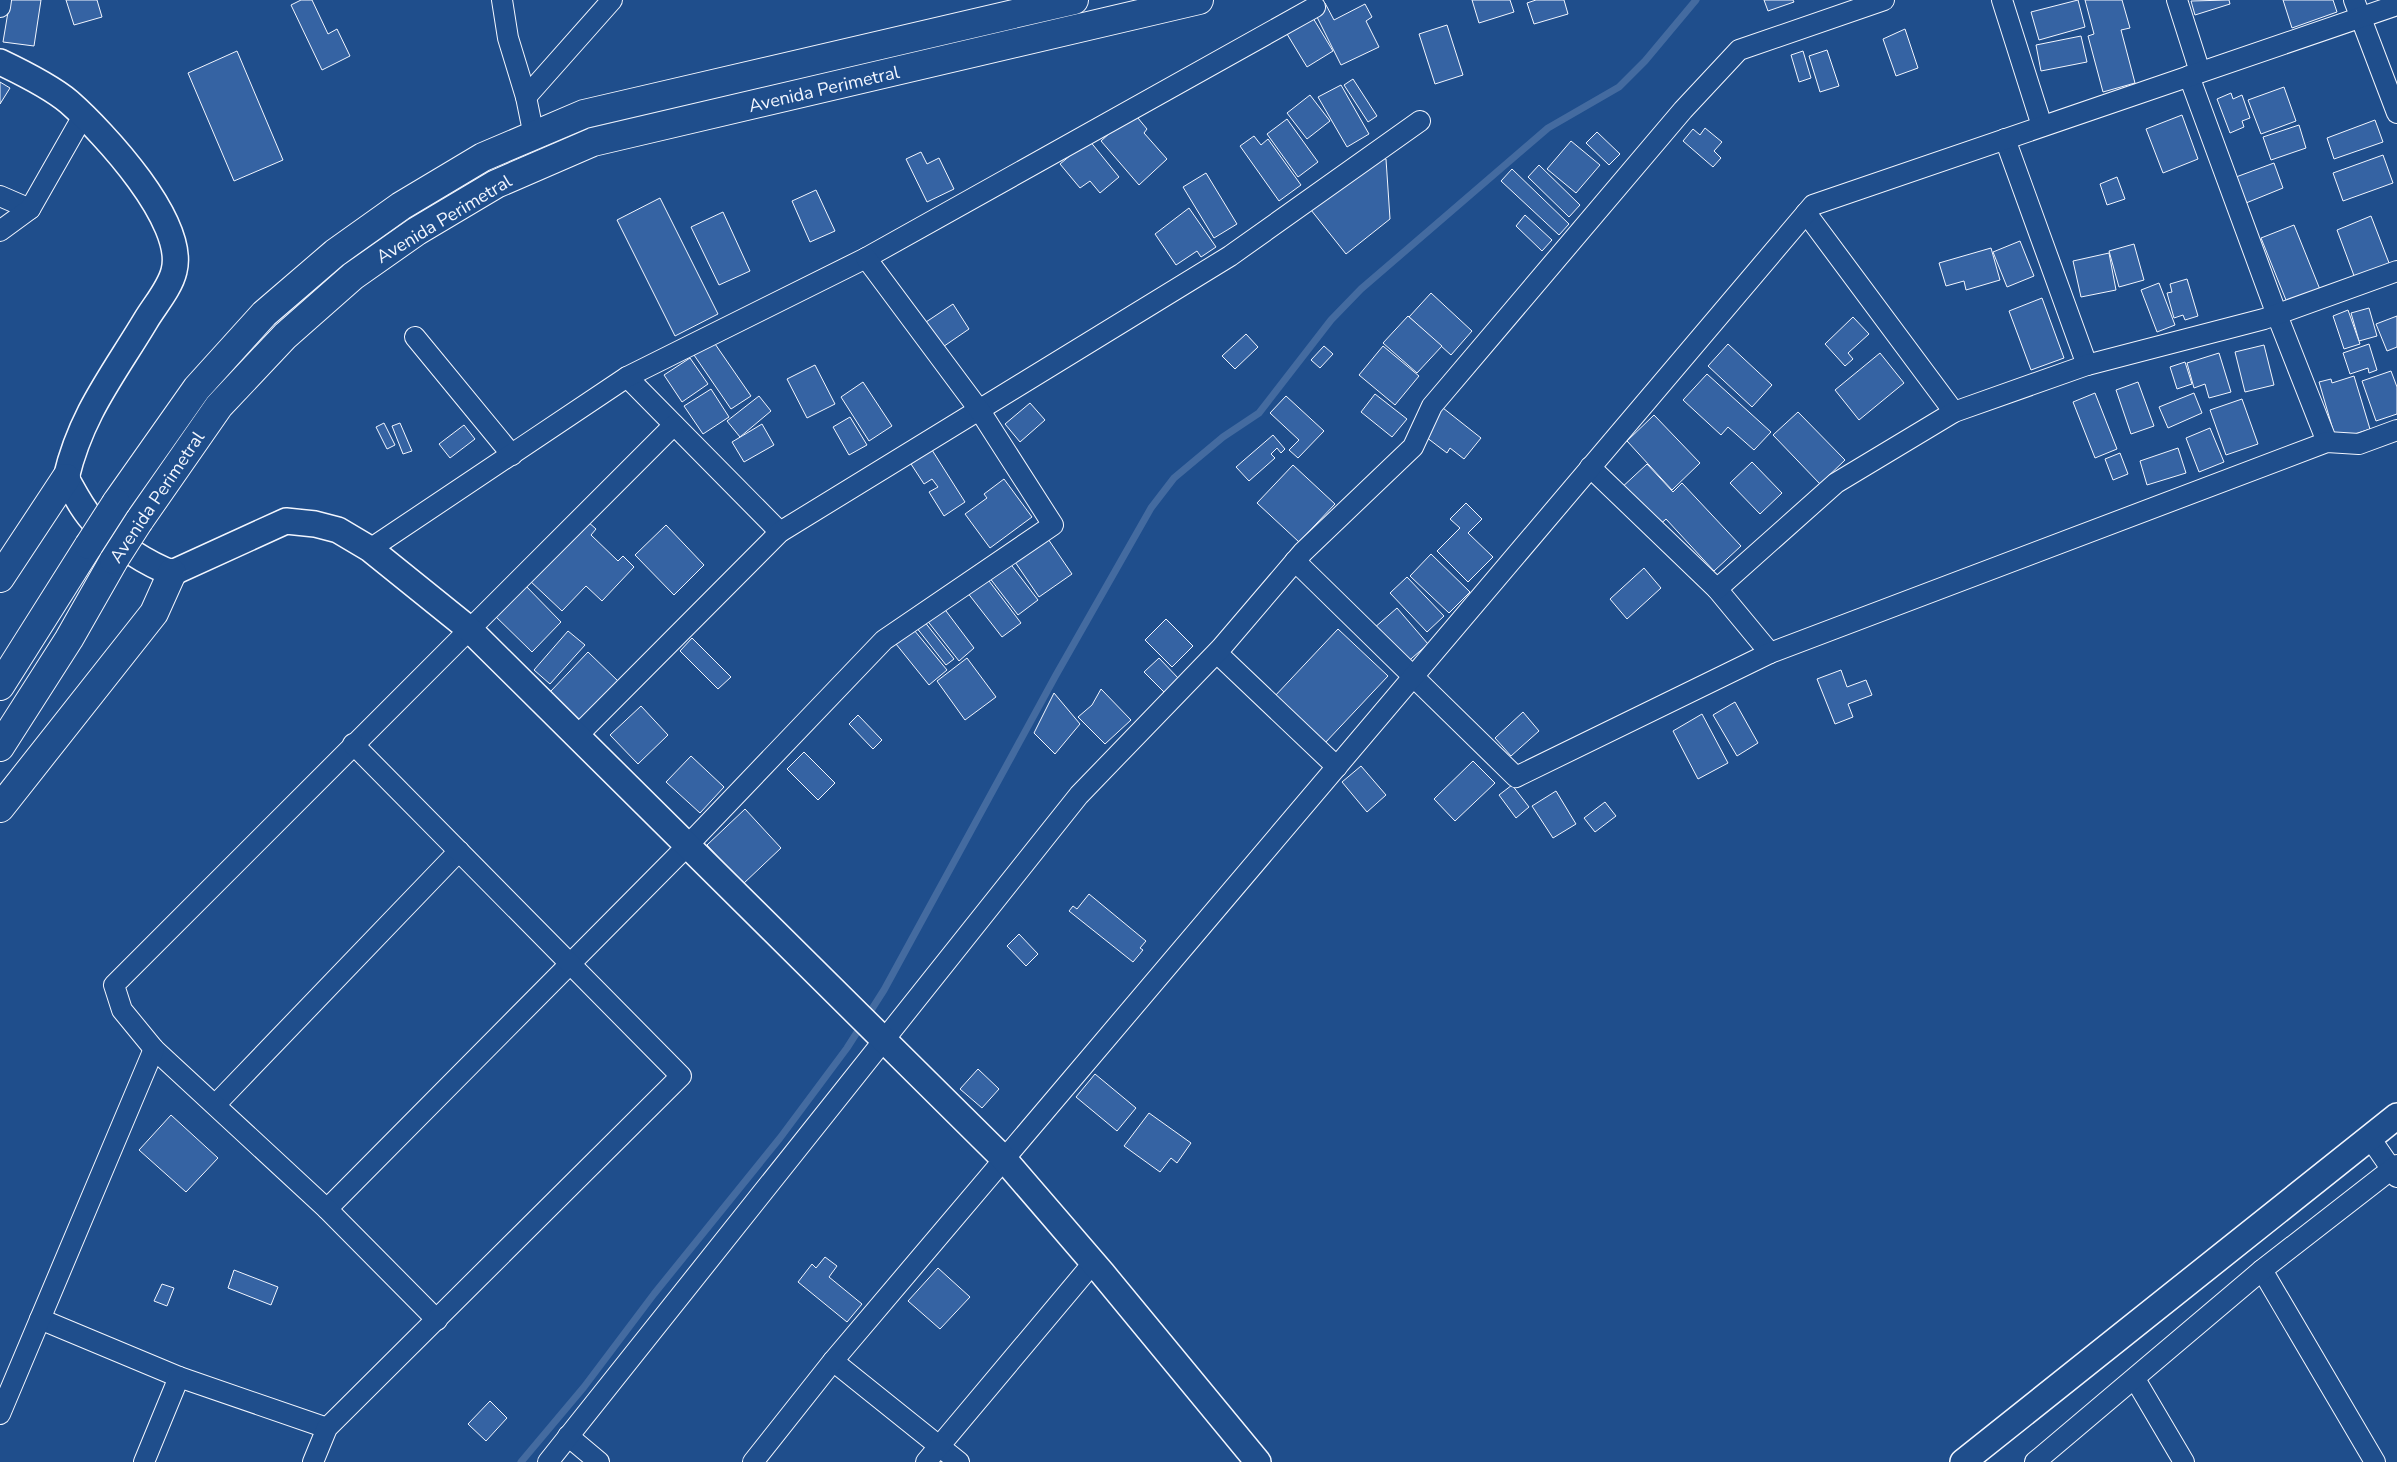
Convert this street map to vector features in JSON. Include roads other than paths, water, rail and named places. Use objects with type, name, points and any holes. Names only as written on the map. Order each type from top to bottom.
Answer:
[{"type":"main road","name":"Avenida Perimetral","points":[[0,686],[116,503],[197,388],[264,314],[335,253],[401,206],[483,158],[584,114],[1074,0]]},
{"type":"main road","name":"Avenida Perimetral","points":[[0,747],[69,639],[114,560],[139,521],[219,406],[285,336],[353,276],[417,231],[496,184],[593,142],[1199,0]]},
{"type":"main road","points":[[0,578],[66,478]]},
{"type":"main road","points":[[0,808],[154,613],[172,573]]},
{"type":"street","points":[[0,7],[1,0]]},
{"type":"street","points":[[502,0],[508,38],[526,97],[534,136]]},
{"type":"street","points":[[526,97],[612,0]]},
{"type":"street","points":[[548,1462],[868,1026],[1079,796],[1217,652],[1295,561],[1413,447],[1432,406],[1676,117],[1739,50],[1884,0]]},
{"type":"street","points":[[2002,0],[2042,126]]},
{"type":"street","points":[[2178,0],[2195,74],[2277,314],[2327,442]]},
{"type":"street","points":[[752,1462],[833,1361],[1813,205],[2195,74],[2357,9],[2397,5]]},
{"type":"street","points":[[370,549],[627,377],[866,258],[1315,7]]},
{"type":"street","points":[[2357,9],[2397,113]]},
{"type":"street","points":[[0,62],[67,101],[120,153],[152,197],[166,225],[176,254],[174,271],[166,287],[98,395],[73,448],[66,478],[79,502],[97,525],[154,567],[172,573],[286,521],[315,524],[338,530],[370,549],[468,628],[1004,1159],[1258,1462]]},
{"type":"street","points":[[0,231],[30,209],[83,116]]},
{"type":"street","points":[[576,736],[780,532],[1230,256],[1420,121]]},
{"type":"street","points":[[2005,139],[2087,365]]},
{"type":"street","points":[[0,196],[30,209]]},
{"type":"street","points":[[1806,212],[1954,412]]},
{"type":"street","points":[[327,1209],[687,846],[884,640],[1053,525],[980,411],[866,258]]},
{"type":"street","points":[[1717,589],[1836,483],[1954,412],[2087,365],[2277,314],[2397,271]]},
{"type":"street","points":[[415,337],[512,455]]},
{"type":"street","points":[[627,377],[780,532]]},
{"type":"street","points":[[437,1320],[327,1209],[216,1104],[154,1049],[122,1010],[114,985],[468,628],[674,425]]},
{"type":"street","points":[[1295,561],[1414,675],[1516,777],[1770,653],[2327,442],[2359,444],[2397,430]]},
{"type":"street","points":[[1590,467],[1717,589],[1770,653]]},
{"type":"street","points":[[1217,652],[1337,767]]},
{"type":"street","points":[[313,1462],[327,1428],[681,1076],[353,744]]},
{"type":"street","points":[[216,1104],[459,851]]},
{"type":"street","points":[[0,1414],[154,1049]]},
{"type":"street","points":[[1963,1462],[2397,1116]]},
{"type":"street","points":[[2036,1462],[2262,1270],[2395,1171],[2370,1138]]},
{"type":"street","points":[[926,1462],[1092,1263]]},
{"type":"street","points":[[2262,1270],[2375,1462]]},
{"type":"street","points":[[40,1319],[179,1377],[327,1428]]},
{"type":"street","points":[[833,1361],[960,1462]]},
{"type":"street","points":[[144,1462],[179,1377]]},
{"type":"street","points":[[2136,1379],[2184,1462]]},
{"type":"street","points":[[568,1436],[599,1462]]},
{"type":"waterway","points":[[521,1462],[584,1387],[654,1294],[780,1138],[847,1048],[884,990],[1056,675],[1151,508],[1174,478],[1223,437],[1259,413],[1331,320],[1361,289],[1548,128],[1619,87],[1645,61],[1696,0]]}]
